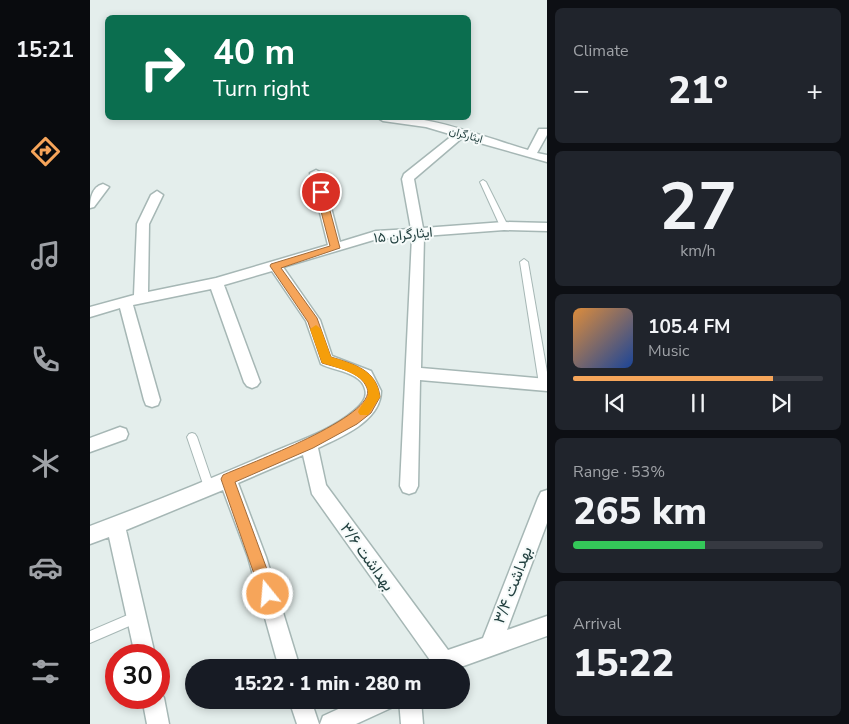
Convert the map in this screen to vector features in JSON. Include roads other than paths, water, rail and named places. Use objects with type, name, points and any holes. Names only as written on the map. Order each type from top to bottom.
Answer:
[{"type":"street","name":"ایثارگران","points":[[398,120],[427,124],[546,159]]},
{"type":"street","points":[[531,154],[543,131],[546,132]]},
{"type":"street","points":[[409,486],[418,233],[408,179],[410,174],[430,161],[460,134]]},
{"type":"street","points":[[316,173],[335,248]]},
{"type":"street","points":[[90,204],[103,187]]},
{"type":"street","points":[[141,298],[143,224],[157,195]]},
{"type":"street","name":"ایثارگران ۱۵","points":[[90,312],[141,298],[216,283],[376,236],[504,226],[546,227]]},
{"type":"street","points":[[90,536],[309,444],[352,421],[367,409],[374,397],[373,387],[360,371],[326,360],[313,320],[275,266]]},
{"type":"street","points":[[216,283],[252,382]]},
{"type":"street","points":[[125,302],[152,400]]},
{"type":"street","points":[[413,373],[545,385]]},
{"type":"street","points":[[90,445],[120,434]]},
{"type":"street","name":"بهداشت ۳/۶","points":[[309,444],[318,488],[436,659]]},
{"type":"street","points":[[228,479],[257,557],[287,659]]},
{"type":"street","name":"بهداشت ۳/۴","points":[[491,645],[546,498]]},
{"type":"street","points":[[116,526],[143,644]]},
{"type":"street","points":[[455,659],[546,626]]},
{"type":"street","points":[[155,709],[158,724]]},
{"type":"street","points":[[303,709],[308,724]]},
{"type":"street","points":[[332,724],[364,709]]},
{"type":"street","points":[[411,709],[412,724]]},
{"type":"lane","points":[[483,182],[504,226]]},
{"type":"lane","points":[[524,262],[545,385]]},
{"type":"lane","points":[[192,437],[209,487]]},
{"type":"lane","points":[[90,637],[137,617]]}]
